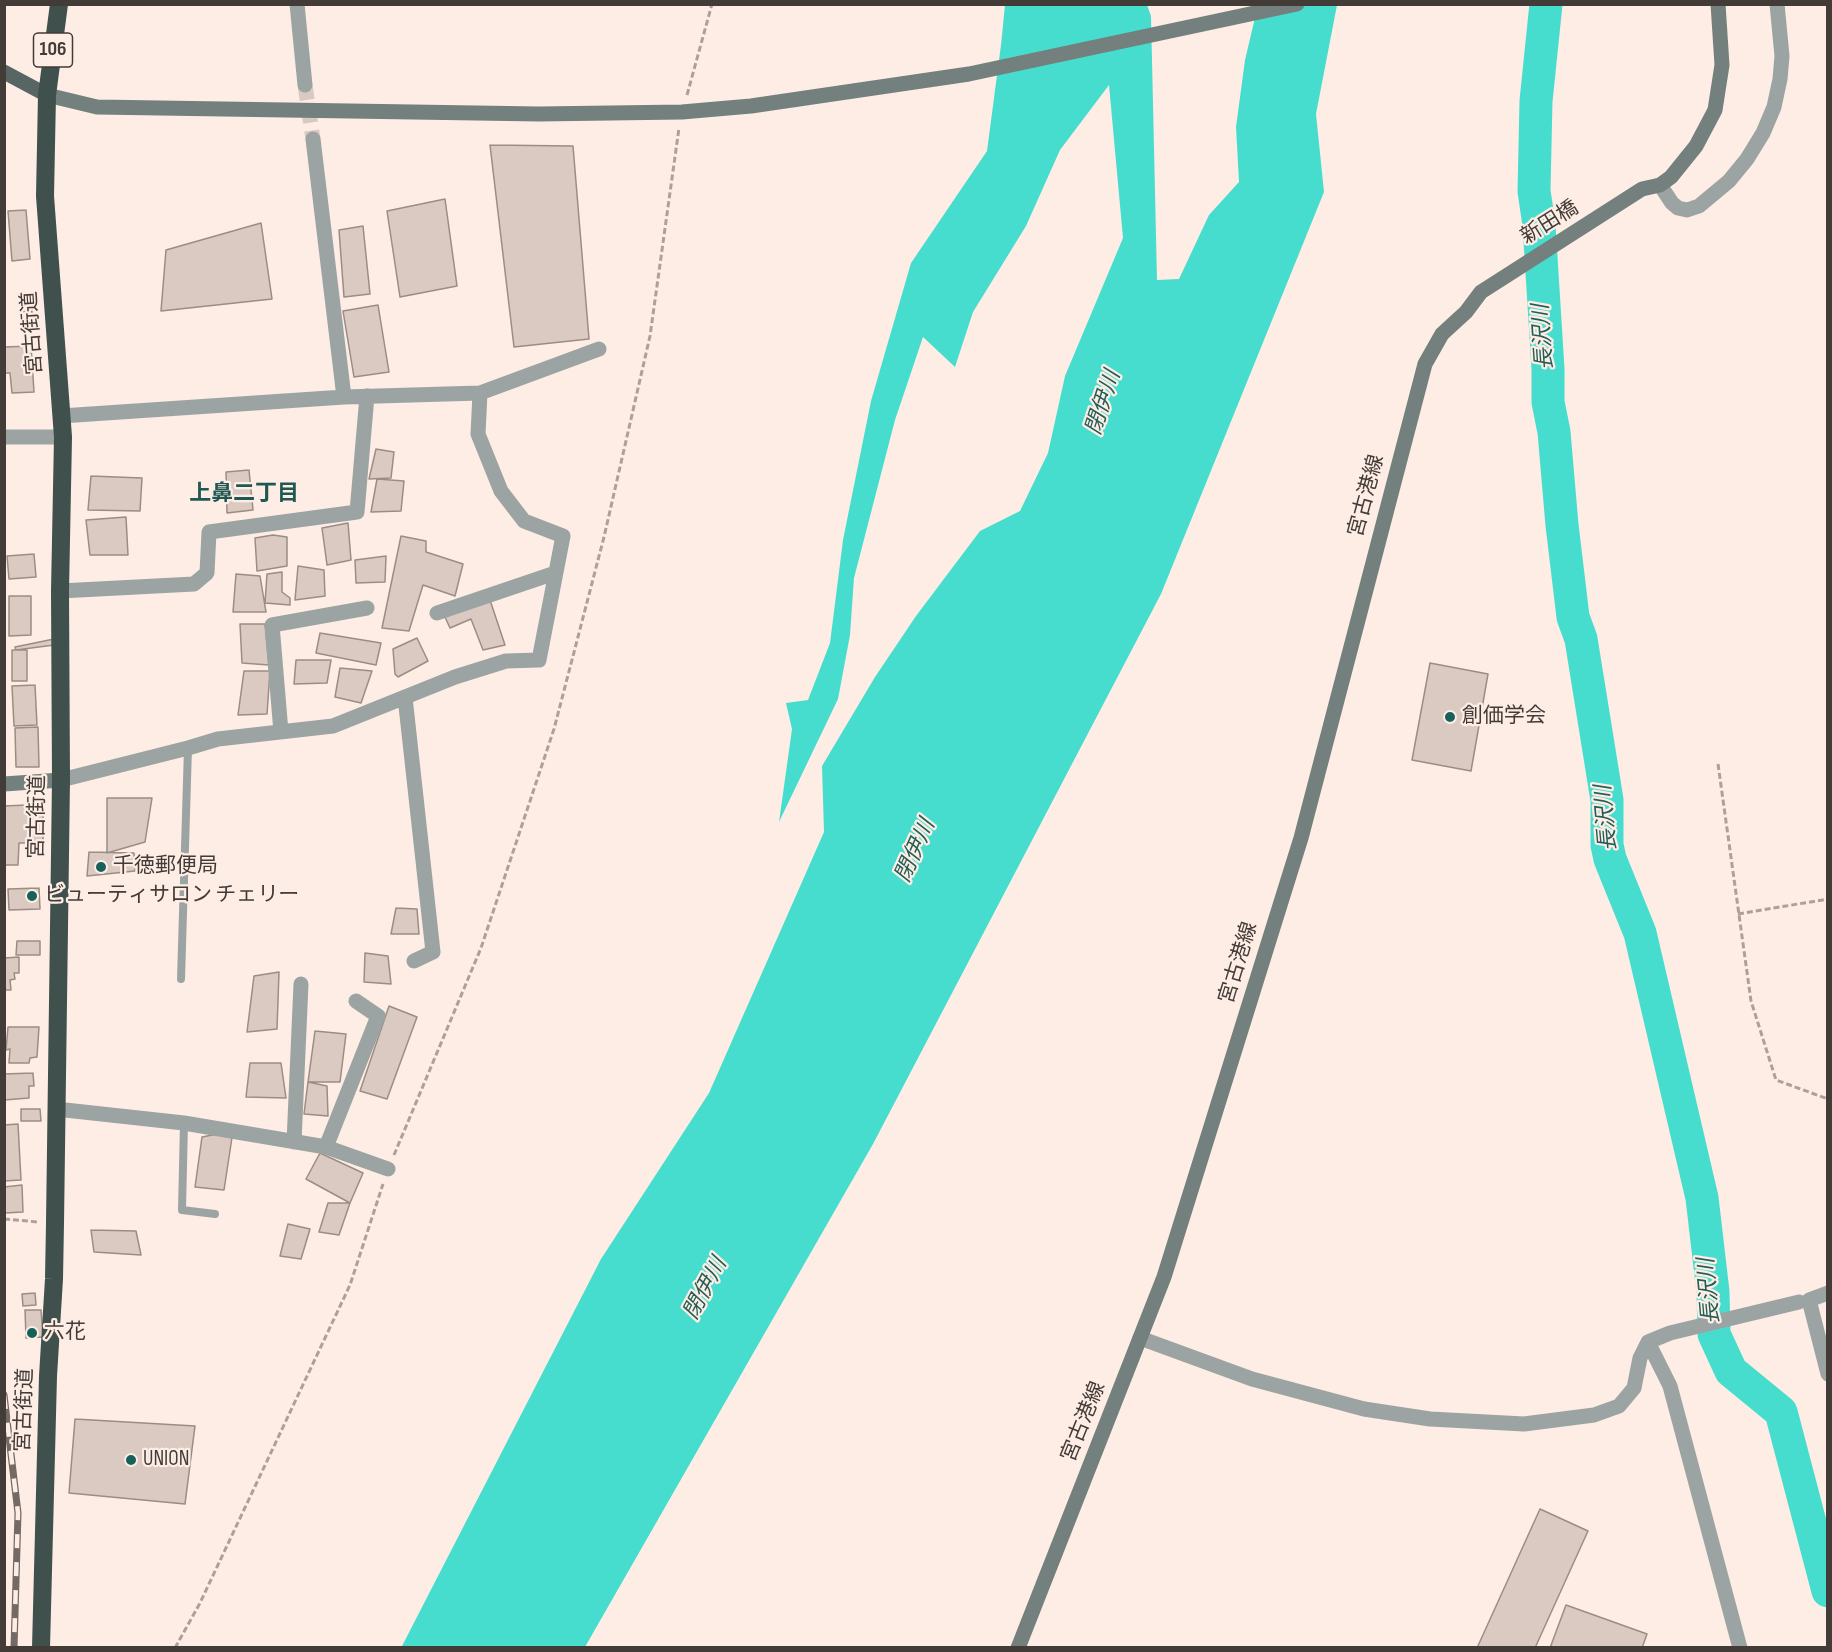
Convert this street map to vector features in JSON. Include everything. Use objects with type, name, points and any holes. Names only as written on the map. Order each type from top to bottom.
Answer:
[{"type":"highway","name":"106","points":[[47,95],[59,4]]},
{"type":"highway","name":"宮古街道","points":[[41,1647],[48,1376],[54,1279],[63,437],[45,196],[47,95]]},
{"type":"main road","points":[[4,72],[47,95],[97,107],[539,114],[682,112],[853,92],[969,74],[1297,4]]},
{"type":"main road","points":[[1660,185],[1671,177],[1696,146],[1715,110],[1722,64],[1718,4]]},
{"type":"main road","name":"新田橋","points":[[1481,292],[1642,189],[1660,185]]},
{"type":"main road","name":"宮古港線","points":[[1018,1647],[1164,1277],[1300,837],[1425,364],[1443,334],[1466,312],[1481,292]]},
{"type":"main road","points":[[4,784],[61,780]]},
{"type":"street","points":[[297,4],[305,86]]},
{"type":"street","points":[[1660,185],[1672,203],[1678,208],[1688,210],[1699,206],[1729,181],[1747,159],[1763,133],[1774,107],[1782,56],[1777,4]]},
{"type":"street","points":[[313,139],[344,397]]},
{"type":"street","points":[[61,416],[344,397],[480,393],[599,349]]},
{"type":"street","points":[[61,780],[218,739],[333,726],[454,677],[506,661],[539,660],[563,536],[524,521],[501,491],[478,434],[480,393]]},
{"type":"street","points":[[60,591],[194,584],[207,573],[209,531],[357,512],[367,396]]},
{"type":"street","points":[[4,437],[63,437]]},
{"type":"street","points":[[437,613],[555,573]]},
{"type":"street","points":[[280,732],[272,625],[367,608]]},
{"type":"street","points":[[405,697],[433,952],[414,961]]},
{"type":"street","points":[[294,1142],[301,984]]},
{"type":"street","points":[[326,1147],[378,1016],[356,1001]]},
{"type":"street","points":[[56,1109],[184,1123],[326,1147],[388,1169]]},
{"type":"street","points":[[1827,1293],[1809,1300],[1827,1374]]},
{"type":"street","points":[[1140,1338],[1252,1379],[1364,1409],[1430,1419],[1524,1424],[1594,1415],[1619,1406],[1634,1389],[1640,1358],[1648,1342],[1670,1333],[1799,1302]]},
{"type":"street","points":[[1648,1342],[1670,1386],[1740,1647]]},
{"type":"lane","points":[[181,980],[188,748]]},
{"type":"lane","points":[[184,1123],[182,1210],[215,1214]]},
{"type":"path","points":[[175,1647],[200,1603],[350,1285],[388,1169],[481,948],[554,729],[604,537],[650,336],[682,112],[712,4]]},
{"type":"path","points":[[1718,764],[1751,1001],[1776,1080],[1827,1099]]},
{"type":"path","points":[[1738,914],[1827,899]]},
{"type":"path","points":[[4,1219],[55,1223]]},
{"type":"water","name":"閉伊川","points":[[1005,5],[1147,5],[1151,16],[1157,280],[1179,279],[1209,215],[1239,182],[1236,127],[1245,60],[1258,5],[1337,5],[1316,114],[1324,192],[1161,594],[873,1144],[585,1647],[401,1648],[601,1259],[709,1093],[824,832],[822,766],[875,677],[916,616],[980,531],[1020,511],[1048,453],[1065,376],[1123,238],[1109,85],[1060,150],[1026,226],[973,312],[955,367],[923,337],[895,420],[854,578],[850,635],[838,699],[779,822],[792,729],[786,703],[808,700],[830,643],[843,540],[871,401],[911,263],[987,151]]},
{"type":"building","points":[[490,145],[573,146],[589,339],[514,347]]},
{"type":"building","points":[[445,199],[457,286],[400,297],[387,211]]},
{"type":"building","points":[[26,210],[30,259],[12,261],[8,211]]},
{"type":"building","points":[[261,223],[272,299],[161,311],[166,250]]},
{"type":"building","points":[[363,226],[370,294],[344,297],[339,230]]},
{"type":"building","points":[[378,305],[389,372],[354,377],[343,311]]},
{"type":"building","points":[[32,311],[32,325],[21,325],[20,312]]},
{"type":"building","points":[[31,346],[34,392],[12,393],[10,373],[4,373],[4,347]]},
{"type":"building","points":[[376,449],[394,452],[391,478],[369,479]]},
{"type":"building","points":[[249,470],[253,510],[227,513],[226,472]]},
{"type":"building","points":[[91,476],[142,478],[140,511],[88,510]]},
{"type":"building","points":[[377,479],[404,481],[401,511],[371,512]]},
{"type":"building","points":[[126,517],[128,555],[90,555],[86,520]]},
{"type":"building","points":[[348,523],[351,560],[327,565],[322,528]]},
{"type":"building","points":[[273,535],[287,537],[287,566],[257,571],[255,538]]},
{"type":"building","points":[[401,536],[426,541],[426,552],[463,564],[455,596],[423,585],[409,631],[382,628]]},
{"type":"building","points":[[34,554],[36,577],[9,579],[7,556]]},
{"type":"building","points":[[386,556],[385,582],[356,583],[355,560]]},
{"type":"building","points":[[298,566],[324,570],[325,596],[295,600]]},
{"type":"building","points":[[282,572],[282,592],[290,598],[290,605],[265,603],[267,574]]},
{"type":"building","points":[[236,574],[260,576],[266,612],[233,612]]},
{"type":"building","points":[[9,596],[31,596],[31,635],[9,636]]},
{"type":"building","points":[[489,597],[505,645],[483,650],[471,619],[450,628],[444,615]]},
{"type":"building","points":[[240,624],[265,624],[269,665],[242,663]]},
{"type":"building","points":[[320,633],[381,643],[376,665],[316,653]]},
{"type":"building","points":[[417,638],[428,661],[398,677],[395,674],[393,649]]},
{"type":"building","points":[[54,639],[54,645],[16,650],[15,647]]},
{"type":"building","points":[[12,650],[27,650],[27,681],[12,681]]},
{"type":"building","points":[[296,660],[331,660],[327,683],[294,684]]},
{"type":"building","name":"創価学会","points":[[1430,663],[1488,674],[1471,771],[1412,760]]},
{"type":"building","points":[[340,668],[372,671],[361,703],[335,697]]},
{"type":"building","points":[[244,671],[270,671],[267,714],[238,715]]},
{"type":"building","points":[[35,685],[37,725],[14,726],[12,686]]},
{"type":"building","points":[[38,727],[39,767],[16,767],[15,728]]},
{"type":"building","points":[[107,798],[152,798],[145,842],[107,853]]},
{"type":"building","points":[[27,805],[27,812],[43,811],[43,843],[19,843],[18,865],[4,865],[4,806]]},
{"type":"building","points":[[89,852],[134,853],[135,871],[87,876]]},
{"type":"building","points":[[39,888],[40,909],[9,910],[8,889]]},
{"type":"building","points":[[396,908],[417,909],[419,934],[391,934]]},
{"type":"building","points":[[17,941],[40,941],[40,955],[16,955]]},
{"type":"building","points":[[365,953],[388,956],[391,984],[364,982]]},
{"type":"building","points":[[19,957],[19,973],[14,973],[15,979],[10,980],[11,990],[4,990],[4,958]]},
{"type":"building","points":[[279,972],[277,1029],[247,1032],[254,976]]},
{"type":"building","points":[[389,1006],[417,1017],[387,1099],[360,1091]]},
{"type":"building","points":[[8,1027],[39,1027],[37,1057],[30,1058],[29,1063],[9,1063],[10,1049],[6,1050]]},
{"type":"building","points":[[315,1031],[346,1034],[340,1082],[308,1082]]},
{"type":"building","points":[[250,1063],[281,1063],[286,1098],[246,1097]]},
{"type":"building","points":[[33,1073],[34,1086],[29,1086],[29,1098],[4,1100],[4,1074]]},
{"type":"building","points":[[308,1082],[327,1086],[328,1116],[304,1114]]},
{"type":"building","points":[[21,1109],[40,1109],[41,1121],[21,1121]]},
{"type":"building","points":[[18,1124],[21,1180],[4,1181],[4,1125]]},
{"type":"building","points":[[233,1131],[224,1190],[195,1187],[202,1137]]},
{"type":"building","points":[[320,1153],[363,1173],[350,1203],[306,1179]]},
{"type":"building","points":[[22,1185],[23,1212],[5,1213],[4,1187]]},
{"type":"building","points":[[328,1203],[350,1203],[339,1235],[319,1232]]},
{"type":"building","points":[[288,1224],[310,1229],[301,1259],[280,1256]]},
{"type":"building","points":[[91,1230],[136,1231],[141,1255],[94,1252]]},
{"type":"building","points":[[35,1293],[36,1305],[23,1306],[22,1294]]},
{"type":"building","points":[[25,1310],[41,1310],[43,1337],[26,1338]]},
{"type":"building","name":"UNION","points":[[75,1419],[195,1426],[185,1504],[69,1493]]},
{"type":"building","points":[[1540,1509],[1588,1531],[1535,1648],[1477,1648]]},
{"type":"building","points":[[1566,1605],[1647,1634],[1642,1648],[1550,1648]]},
{"type":"waterway","name":"長沢川","points":[[1546,4],[1536,101],[1534,191],[1539,225],[1548,402],[1554,432],[1573,617],[1581,639],[1607,800],[1607,845],[1610,859],[1640,933],[1702,1198],[1713,1292],[1714,1334],[1731,1371],[1781,1412],[1828,1591]]},
{"type":"tunnel","points":[[305,85],[313,139]]},
{"type":"railway","points":[[4,1395],[18,1513],[14,1648]]},
{"type":"place","name":"創価学会","points":[[1450,717]]},
{"type":"place","name":"千徳郵便局","points":[[101,867]]},
{"type":"place","name":"ビューティサロン チェリー","points":[[32,896]]},
{"type":"place","name":"六花","points":[[32,1333]]},
{"type":"place","name":"UNION","points":[[131,1460]]},
{"type":"district","name":"上鼻二丁目","points":[[244,494]]}]
